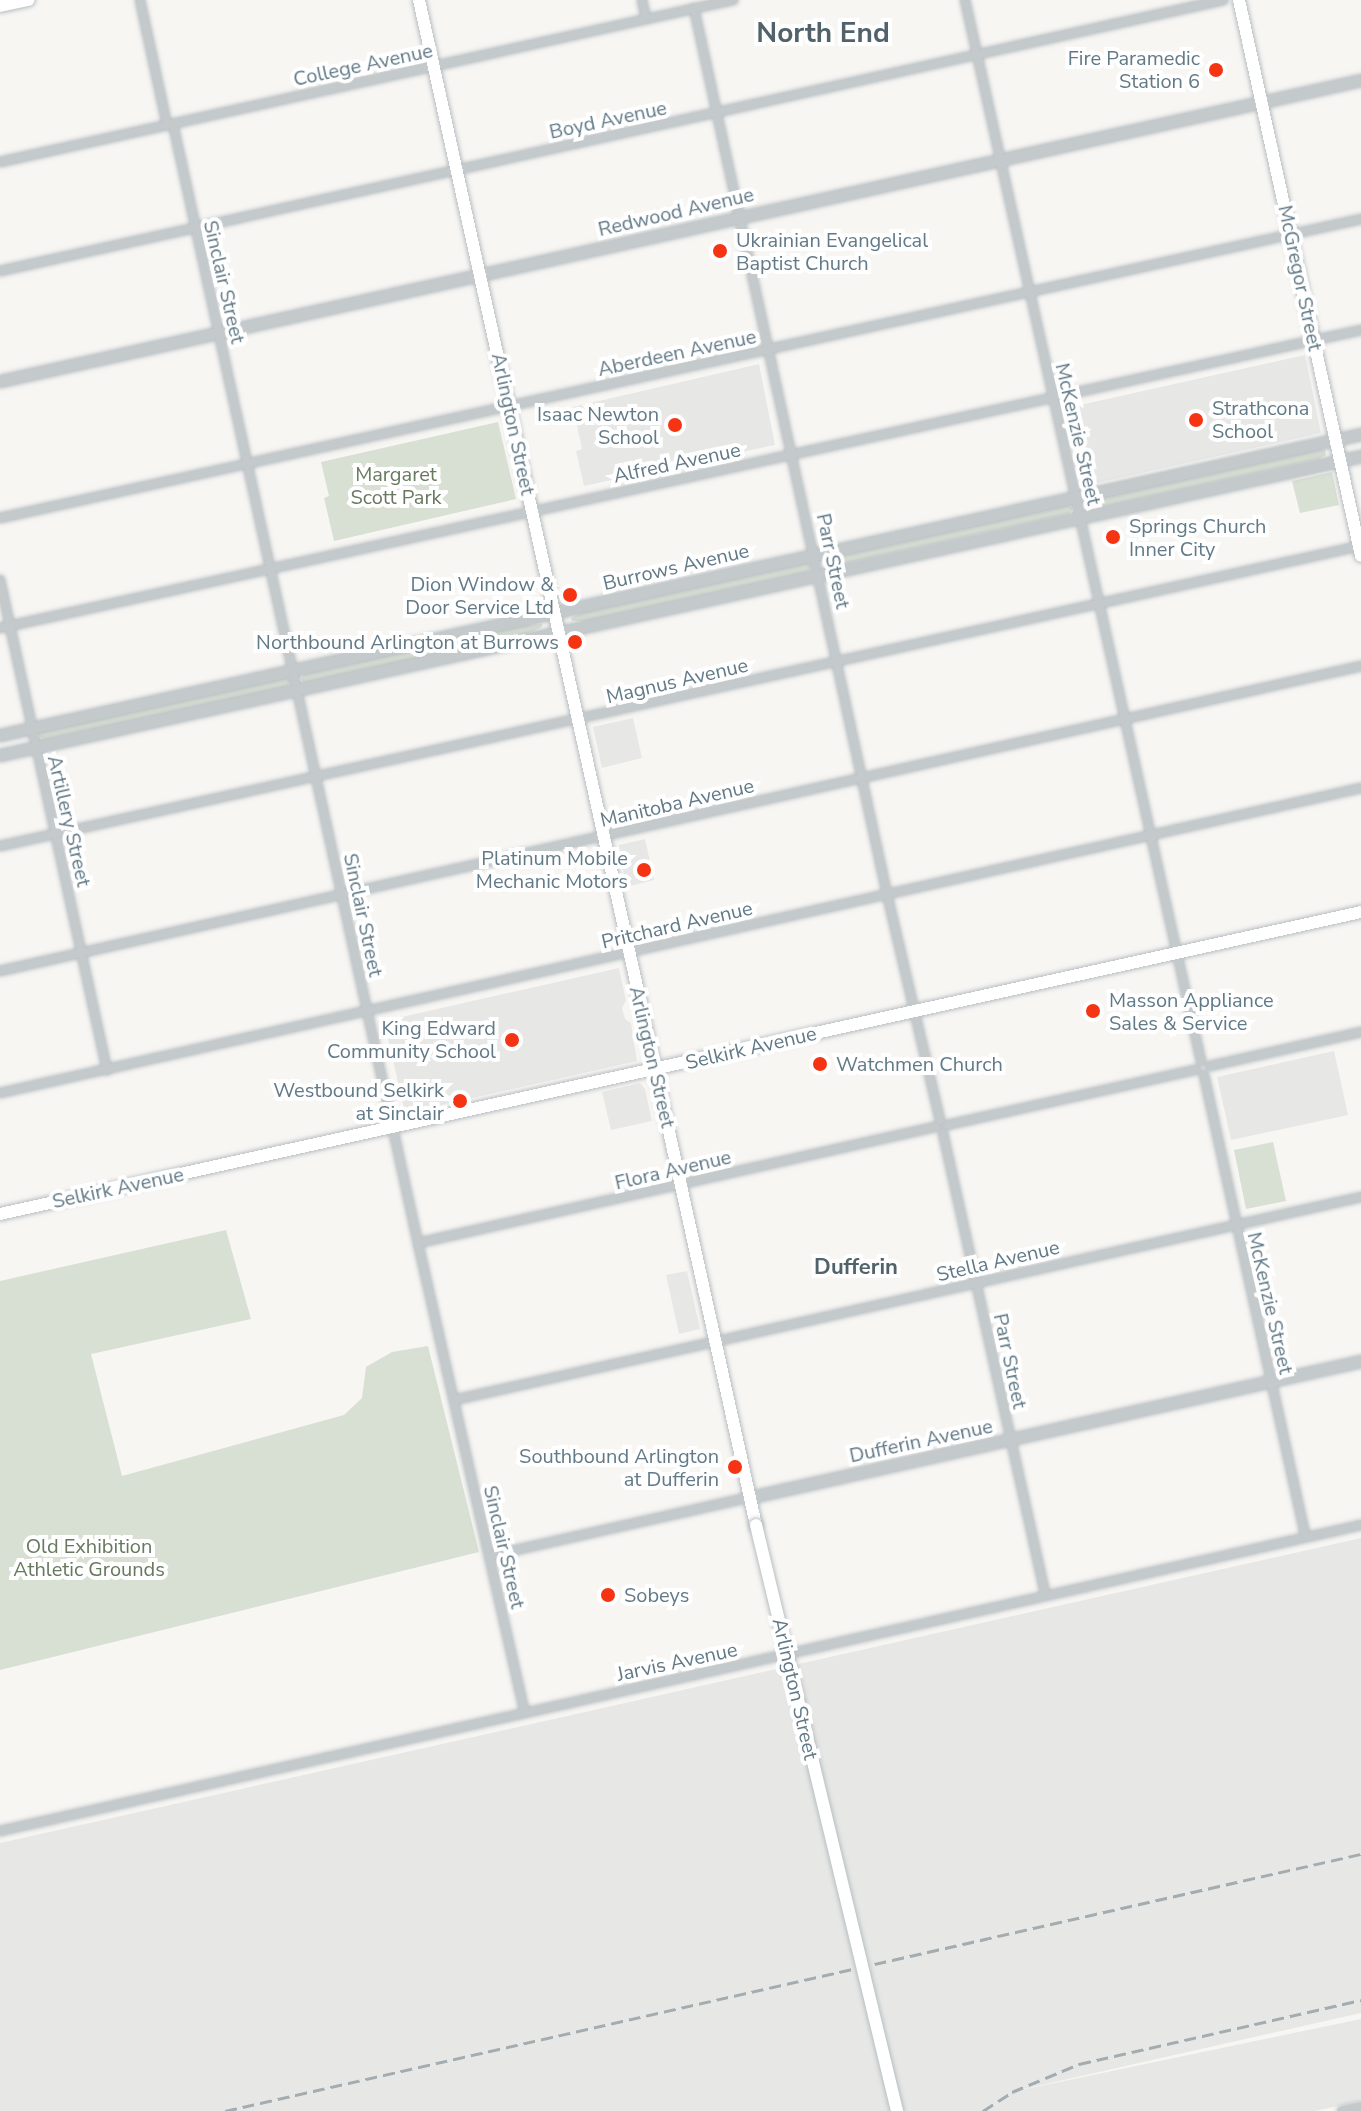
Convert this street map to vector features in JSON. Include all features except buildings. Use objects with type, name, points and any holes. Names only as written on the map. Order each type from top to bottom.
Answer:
[{"type":"main road","points":[[0,6],[28,0]]},
{"type":"main road","name":"Arlington Street","points":[[419,0],[756,1525],[897,2111]]},
{"type":"main road","name":"McGregor Street","points":[[1239,0],[1360,549]]},
{"type":"main road","name":"Selkirk Avenue","points":[[0,1214],[1361,912]]},
{"type":"street","name":"Sinclair Street","points":[[140,0],[219,332],[418,1243],[525,1713]]},
{"type":"street","points":[[642,0],[646,19]]},
{"type":"street","name":"College Avenue","points":[[0,162],[733,0]]},
{"type":"street","name":"McKenzie Street","points":[[965,0],[1306,1537]]},
{"type":"street","name":"Boyd Avenue","points":[[0,271],[1223,0]]},
{"type":"street","name":"Parr Street","points":[[694,8],[839,660],[887,894],[1046,1596]]},
{"type":"street","name":"Redwood Avenue","points":[[0,381],[1361,80]]},
{"type":"street","name":"Aberdeen Avenue","points":[[0,518],[1361,219]]},
{"type":"street","name":"Alfred Avenue","points":[[0,628],[1361,330]]},
{"type":"street","name":"Burrows Avenue","points":[[0,735],[1361,434]]},
{"type":"street","name":"Burrows Avenue","points":[[0,755],[1361,456]]},
{"type":"street","name":"Magnus Avenue","points":[[0,846],[1099,602],[1360,549]]},
{"type":"street","name":"Artillery Street","points":[[0,580],[107,1070]]},
{"type":"street","name":"Manitoba Avenue","points":[[0,971],[1361,666]]},
{"type":"street","name":"Pritchard Avenue","points":[[0,1093],[1361,788]]},
{"type":"street","name":"Flora Avenue","points":[[418,1243],[1361,1032]]},
{"type":"street","name":"Stella Avenue","points":[[454,1400],[1361,1197]]},
{"type":"street","name":"Dufferin Avenue","points":[[489,1556],[1361,1361]]},
{"type":"street","name":"Jarvis Avenue","points":[[0,1831],[1361,1525]]},
{"type":"street","points":[[1342,2111],[1361,2107]]},
{"type":"shaded area","name":"Strathcona School","points":[[1305,355],[1321,433],[1088,485],[1071,407]]},
{"type":"shaded area","name":"Isaac Newton School","points":[[759,364],[775,445],[584,486],[576,451],[582,449],[573,407]]},
{"type":"shaded area","points":[[633,718],[642,758],[602,768],[593,727]]},
{"type":"shaded area","points":[[645,839],[654,880],[626,887],[619,845]]},
{"type":"shaded area","name":"King Edward Community School","points":[[619,968],[626,1001],[622,1008],[625,1019],[631,1023],[637,1061],[405,1113],[384,1021]]},
{"type":"shaded area","points":[[1334,1051],[1348,1115],[1231,1140],[1217,1077]]},
{"type":"shaded area","points":[[640,1083],[645,1089],[652,1121],[611,1130],[602,1092]]},
{"type":"shaded area","points":[[687,1271],[700,1329],[679,1334],[666,1275]]},
{"type":"shaded area","points":[[1361,1538],[1361,2013],[1006,2093],[1361,2019],[1361,2101],[1315,2111],[0,2111],[0,1843]]},
{"type":"green space","name":"Margaret Scott Park","points":[[498,422],[516,499],[334,541],[324,498],[329,496],[321,462]]},
{"type":"green space","points":[[1318,449],[1325,450],[1326,455],[1090,510],[1085,507],[1087,500]]},
{"type":"green space","points":[[1332,472],[1339,505],[1300,513],[1292,481]]},
{"type":"green space","points":[[1067,504],[1073,508],[1069,514],[829,567],[823,563],[827,557]]},
{"type":"green space","points":[[806,562],[812,566],[808,572],[588,621],[572,621],[571,618],[585,611]]},
{"type":"green space","points":[[542,624],[542,627],[525,635],[304,683],[301,679],[305,673],[523,625]]},
{"type":"green space","points":[[285,677],[291,681],[287,687],[44,740],[40,736],[42,731]]},
{"type":"green space","points":[[1273,1142],[1286,1201],[1246,1209],[1234,1150]]},
{"type":"green space","name":"Old Exhibition Athletic Grounds","points":[[226,1230],[251,1319],[91,1354],[122,1476],[344,1415],[362,1398],[366,1367],[392,1352],[428,1346],[479,1552],[0,1670],[0,1281]]},
{"type":"railway","points":[[225,2111],[1361,1854]]},
{"type":"railway","points":[[983,2111],[1012,2092],[1079,2064],[1361,2000]]},
{"type":"place","name":"Fire Paramedic Station 6","points":[[1216,70]]},
{"type":"place","name":"Ukrainian Evangelical Baptist Church","points":[[720,251]]},
{"type":"place","name":"Strathcona School","points":[[1196,420]]},
{"type":"place","name":"Isaac Newton School","points":[[675,425]]},
{"type":"place","name":"Springs Church Inner City","points":[[1113,537]]},
{"type":"place","name":"Dion Window & Door Service Ltd","points":[[570,595]]},
{"type":"place","name":"Northbound Arlington at Burrows","points":[[575,642]]},
{"type":"place","name":"Platinum Mobile Mechanic Motors","points":[[644,870]]},
{"type":"place","name":"Masson Appliance Sales & Service","points":[[1093,1011]]},
{"type":"place","name":"King Edward Community School","points":[[512,1040]]},
{"type":"place","name":"Watchmen Church","points":[[820,1064]]},
{"type":"place","name":"Westbound Selkirk at Sinclair","points":[[460,1101]]},
{"type":"place","name":"Southbound Arlington at Dufferin","points":[[735,1467]]},
{"type":"place","name":"Sobeys","points":[[608,1595]]},
{"type":"district","name":"North End","points":[[823,33]]},
{"type":"district","name":"Dufferin","points":[[856,1268]]}]
